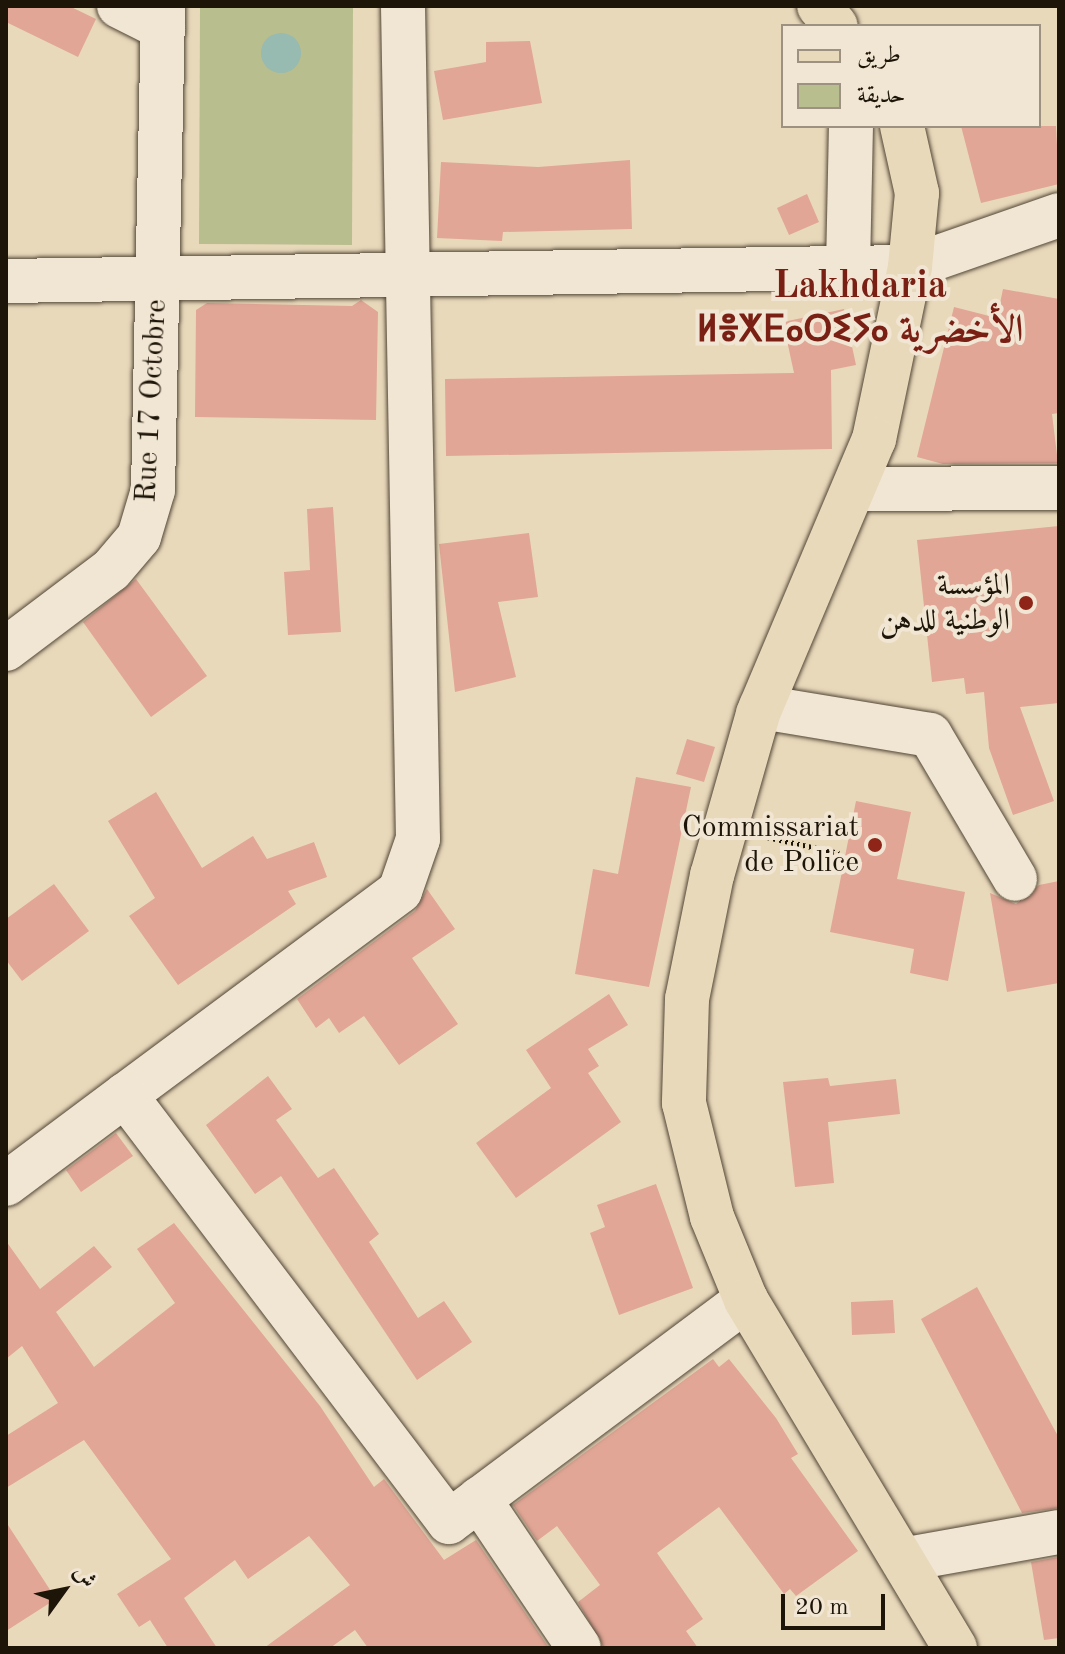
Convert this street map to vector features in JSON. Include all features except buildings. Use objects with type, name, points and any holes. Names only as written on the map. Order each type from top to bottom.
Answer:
[{"type":"main road","points":[[819,6],[834,24]]},
{"type":"main road","points":[[902,128],[917,193],[910,267],[857,489],[761,707],[725,828],[687,999],[684,1103],[712,1217],[746,1300],[907,1559],[955,1648]]},
{"type":"street","points":[[119,6],[163,17]]},
{"type":"street","points":[[6,1184],[400,891],[418,839],[403,6]]},
{"type":"street","name":"Rue 17 Octobre","points":[[6,649],[111,570],[139,537],[153,490],[163,17]]},
{"type":"street","points":[[848,268],[851,128]]},
{"type":"street","points":[[6,281],[408,278],[910,267],[1059,215]]},
{"type":"street","points":[[857,489],[1059,488]]},
{"type":"street","points":[[761,707],[930,735],[1015,879]]},
{"type":"street","points":[[125,1095],[449,1522],[746,1300]]},
{"type":"street","points":[[479,1499],[579,1648]]},
{"type":"street","points":[[907,1559],[1059,1532]]},
{"type":"path","points":[[725,828],[839,853]]},
{"type":"green space","points":[[200,6],[353,6],[352,245],[199,244]]},
{"type":"water","points":[[281,33],[295,39],[301,53],[295,67],[281,73],[267,67],[261,53],[267,39]]},
{"type":"place","name":"المؤسسة الوطنية للدهن","points":[[1026,603]]},
{"type":"place","name":"Commissariat de Police","points":[[875,845]]},
{"type":"district","name":"Lakhdaria ⵍⴻⵅⴹⴰⵔⵉⵢⴰ الأخضرية","points":[[860,310]]}]
